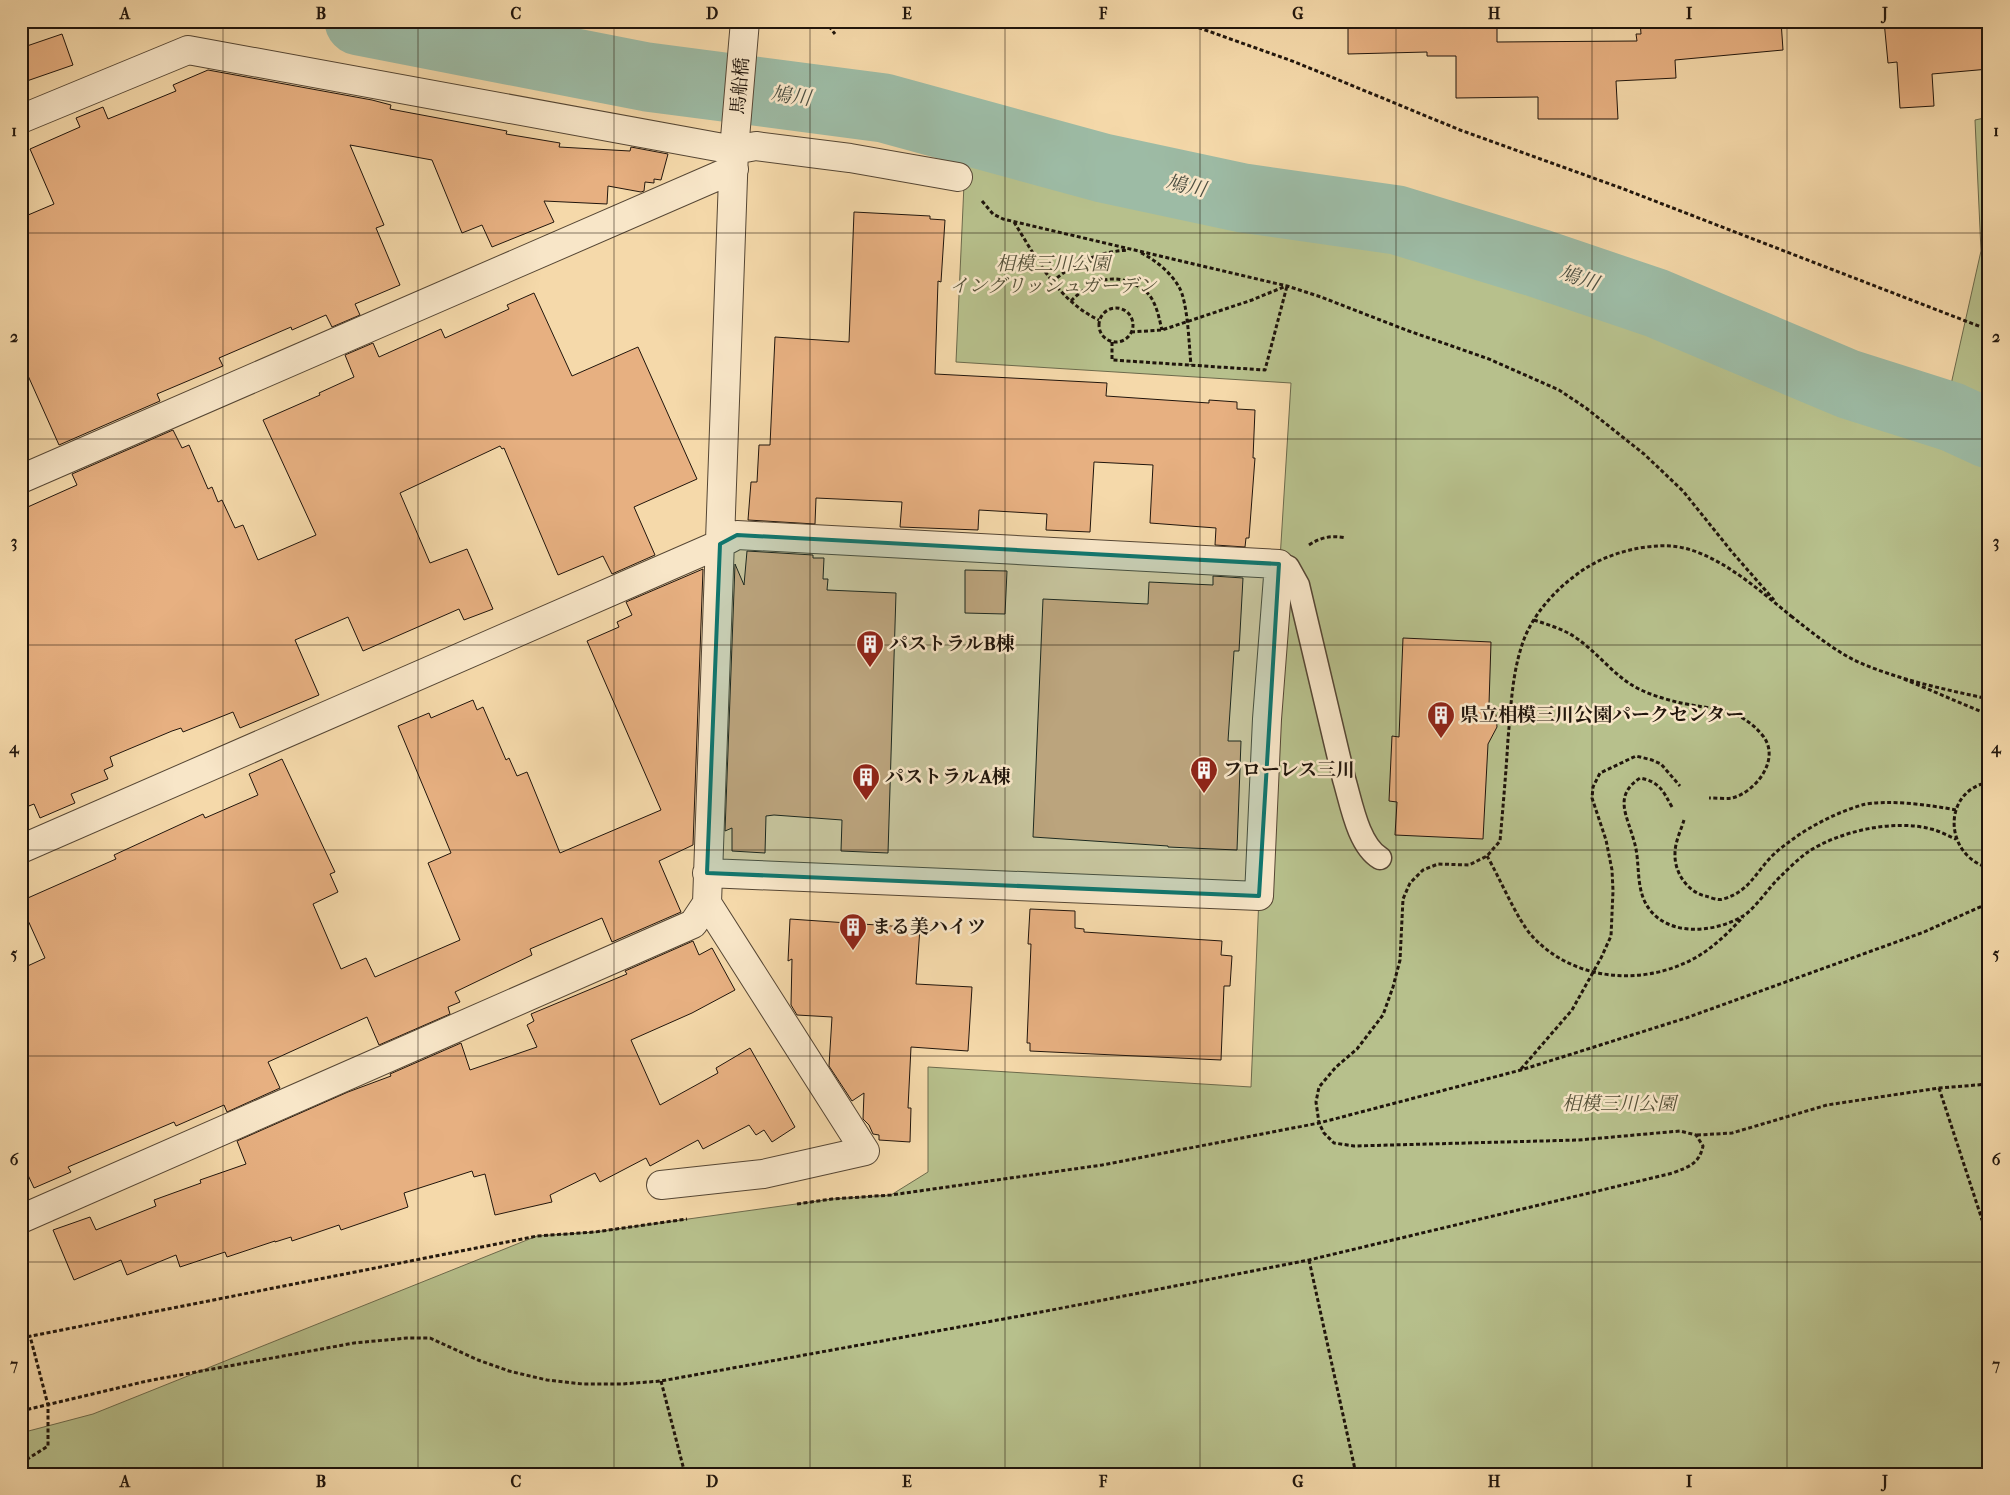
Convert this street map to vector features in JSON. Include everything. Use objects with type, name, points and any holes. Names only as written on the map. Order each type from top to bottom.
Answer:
[{"type":"street","name":"馬船橋","points":[[706,903],[735,151],[744,30]]},
{"type":"street","points":[[21,119],[188,50],[735,151]]},
{"type":"street","points":[[21,479],[735,151],[756,146],[850,158],[958,177]]},
{"type":"street","points":[[21,849],[720,544],[737,534],[1283,565],[1267,719],[1258,896],[707,873]]},
{"type":"street","points":[[21,1219],[693,924],[706,903],[866,1151],[763,1174],[661,1185]]},
{"type":"lane","points":[[1283,565],[1298,585],[1344,778],[1354,810],[1364,840],[1373,854],[1380,858]]},
{"type":"path","points":[[825,21],[835,34]]},
{"type":"path","points":[[1180,21],[1295,62],[1460,130],[1621,188],[1989,330]]},
{"type":"path","points":[[958,177],[977,190],[983,204],[993,214],[1014,222],[1287,286],[1504,365],[1558,390],[1586,408],[1644,454],[1683,491],[1762,588],[1791,616]]},
{"type":"path","points":[[1014,222],[1061,293],[1081,310],[1099,320]]},
{"type":"path","points":[[1052,282],[1063,272],[1083,260],[1104,254],[1135,250],[1153,259],[1179,288],[1184,303],[1191,365]]},
{"type":"path","points":[[1071,301],[1084,288],[1096,282],[1114,278],[1126,280],[1138,286],[1149,296],[1156,309],[1162,330]]},
{"type":"path","points":[[1132,332],[1162,330],[1186,323],[1287,286]]},
{"type":"path","points":[[1112,342],[1112,360],[1265,370],[1287,286]]},
{"type":"path","points":[[1110,309],[1121,309],[1130,316],[1133,326],[1132,332],[1125,340],[1112,342],[1101,334],[1100,317],[1110,309]]},
{"type":"path","points":[[1283,565],[1318,540],[1336,536],[1346,538]]},
{"type":"path","points":[[1989,714],[1904,679],[1864,665],[1823,641],[1748,581],[1718,562],[1691,551],[1672,546],[1636,549],[1610,555],[1589,565],[1567,581],[1550,597],[1534,620],[1523,642],[1515,672],[1500,841],[1487,856],[1469,865],[1438,864],[1423,870],[1410,883],[1403,899],[1400,960],[1390,996],[1382,1015],[1357,1049],[1336,1067],[1320,1087],[1316,1102],[1319,1123],[1324,1133],[1334,1143],[1354,1146],[1579,1140],[1680,1131],[1696,1135],[1732,1134],[1827,1105],[1939,1088],[1989,1084]]},
{"type":"path","points":[[1534,620],[1569,633],[1623,679],[1640,690],[1682,704],[1703,706],[1738,714],[1751,724],[1764,738],[1768,752],[1767,769],[1756,783],[1744,792],[1732,798],[1709,798]]},
{"type":"path","points":[[1864,665],[1937,687],[1989,699]]},
{"type":"path","points":[[1521,1070],[1572,1010],[1611,936],[1613,891],[1606,840],[1592,798],[1600,773],[1636,756],[1660,764],[1680,786]]},
{"type":"path","points":[[1672,807],[1664,792],[1652,780],[1640,778],[1632,783],[1624,794],[1623,804],[1636,845],[1639,884],[1644,901],[1655,916],[1676,928],[1700,930],[1728,923],[1745,915]]},
{"type":"path","points":[[1989,782],[1974,788],[1963,797],[1956,810],[1953,824],[1956,839],[1962,852],[1973,862],[1989,868]]},
{"type":"path","points":[[1684,820],[1674,852],[1678,869],[1686,885],[1698,894],[1721,900],[1744,890],[1774,855],[1801,834],[1836,815],[1863,805],[1902,803],[1937,806],[1956,810]]},
{"type":"path","points":[[1487,856],[1531,935],[1550,953],[1593,973],[1611,976],[1643,975],[1675,967],[1701,955],[1728,932],[1779,878],[1808,852],[1835,839],[1867,828],[1906,825],[1932,829],[1956,839]]},
{"type":"path","points":[[796,1204],[832,1199],[891,1196],[1092,1166],[1319,1123],[1521,1070],[1686,1018],[1916,935],[1989,903]]},
{"type":"path","points":[[1939,1088],[1989,1241]]},
{"type":"path","points":[[21,1411],[147,1381],[354,1343],[407,1338],[430,1338],[478,1360],[509,1371],[546,1380],[583,1384],[661,1381],[1031,1314],[1309,1260],[1673,1173],[1690,1166],[1700,1157],[1703,1146],[1696,1135]]},
{"type":"path","points":[[21,1338],[537,1236],[595,1232],[692,1218]]},
{"type":"path","points":[[1309,1260],[1356,1474]]},
{"type":"path","points":[[21,1463],[48,1446],[48,1405],[30,1336]]},
{"type":"path","points":[[661,1381],[685,1474]]},
{"type":"highlighted area","points":[[737,535],[1279,564],[1259,896],[707,873],[720,544]]},
{"type":"green space","name":"相模三川公園","points":[[1989,117],[1989,1474],[21,1474],[21,1433],[93,1414],[537,1236],[595,1232],[832,1199],[891,1195],[928,1172],[928,1067],[1251,1087],[1259,896],[1291,383],[956,362],[965,162],[1310,231],[1405,246],[1651,319],[1941,429],[1981,251],[1975,120]]},
{"type":"building","points":[[1348,21],[1497,21],[1497,42],[1637,41],[1636,34],[1641,34],[1640,21],[1781,21],[1783,50],[1675,60],[1676,78],[1616,81],[1618,119],[1538,119],[1538,97],[1456,98],[1456,56],[1427,56],[1427,52],[1348,54]]},
{"type":"building","points":[[1884,21],[1989,21],[1989,69],[1932,74],[1934,106],[1900,108],[1897,62],[1888,63]]},
{"type":"building","points":[[62,34],[73,65],[21,83],[21,48]]},
{"type":"building","points":[[208,70],[372,100],[391,105],[390,109],[507,131],[506,134],[560,143],[559,147],[630,151],[631,147],[668,154],[661,180],[654,179],[654,183],[645,182],[644,191],[608,186],[607,204],[544,201],[554,222],[492,247],[482,225],[462,233],[432,160],[350,145],[384,225],[376,228],[400,285],[355,304],[360,315],[332,327],[326,315],[292,330],[291,327],[219,358],[223,366],[157,394],[160,401],[59,445],[21,360],[21,218],[54,204],[30,149],[80,127],[76,118],[103,107],[108,119],[176,91],[173,85]]},
{"type":"building","points":[[854,212],[930,216],[930,219],[945,220],[941,282],[938,281],[935,374],[1107,383],[1106,396],[1209,403],[1209,400],[1237,402],[1237,409],[1255,410],[1253,458],[1255,458],[1249,538],[1246,538],[1245,547],[1215,545],[1216,528],[1150,523],[1153,465],[1094,462],[1090,532],[1046,530],[1047,514],[979,510],[978,530],[900,527],[902,502],[816,498],[815,524],[748,520],[751,482],[757,482],[759,445],[770,445],[775,337],[849,342]]},
{"type":"building","points":[[534,293],[572,376],[638,347],[697,479],[634,507],[655,555],[612,574],[603,556],[558,575],[504,448],[502,449],[500,446],[400,493],[430,563],[467,549],[493,609],[464,620],[459,609],[363,651],[348,617],[295,640],[319,695],[240,728],[233,712],[183,732],[181,728],[172,731],[110,757],[113,766],[104,770],[108,779],[71,794],[75,803],[40,818],[34,804],[21,809],[21,510],[77,485],[72,474],[173,430],[182,448],[189,445],[208,489],[212,487],[218,502],[222,500],[235,528],[243,525],[258,560],[316,535],[263,420],[320,395],[319,393],[354,377],[345,355],[373,343],[379,357],[441,329],[445,338],[509,309],[507,305]]},
{"type":"building","points":[[747,551],[813,555],[813,558],[824,558],[823,579],[828,579],[827,590],[896,593],[888,853],[841,851],[842,820],[774,815],[766,816],[765,853],[732,851],[732,828],[725,831],[735,564],[744,585]]},
{"type":"building","points":[[703,569],[693,845],[659,861],[681,912],[612,942],[602,918],[530,949],[532,955],[455,992],[460,1002],[448,1007],[450,1014],[379,1045],[367,1017],[268,1062],[280,1088],[227,1112],[224,1105],[176,1126],[174,1122],[68,1167],[71,1172],[34,1188],[21,1160],[21,969],[45,958],[21,905],[21,901],[116,859],[114,855],[203,814],[205,818],[258,795],[249,774],[282,759],[335,872],[330,874],[338,892],[313,904],[341,969],[366,958],[375,977],[460,940],[428,863],[451,853],[398,726],[429,713],[431,718],[473,700],[477,710],[483,707],[506,760],[509,758],[517,776],[527,772],[560,853],[661,810],[587,641],[619,627],[617,622],[632,615],[626,602]]},
{"type":"building","points":[[965,570],[1007,571],[1005,614],[965,613]]},
{"type":"building","points":[[1213,576],[1243,578],[1239,651],[1234,651],[1228,741],[1241,741],[1237,850],[1033,837],[1043,599],[1148,604],[1149,582],[1213,585]]},
{"type":"building","name":"県立相模三川公園パークセンター","points":[[1403,638],[1491,642],[1489,704],[1496,715],[1497,727],[1488,744],[1483,839],[1395,835],[1397,802],[1389,801],[1392,736],[1399,737]]},
{"type":"building","points":[[1030,909],[1075,911],[1075,928],[1084,929],[1084,932],[1222,941],[1221,955],[1232,956],[1230,986],[1224,986],[1221,1060],[1030,1051],[1030,1043],[1027,1043],[1031,944],[1028,944]]},
{"type":"building","points":[[790,919],[920,928],[916,984],[972,987],[968,1051],[911,1047],[908,1108],[911,1108],[910,1142],[879,1140],[879,1135],[873,1134],[869,1125],[863,1119],[864,1093],[852,1101],[829,1066],[832,1017],[797,1015],[791,1005],[792,959],[788,961]]},
{"type":"building","points":[[693,941],[699,955],[712,948],[735,990],[692,1013],[631,1040],[660,1105],[718,1073],[716,1068],[750,1048],[795,1127],[772,1142],[764,1130],[756,1135],[749,1125],[703,1149],[698,1140],[650,1166],[646,1158],[600,1182],[595,1173],[550,1195],[552,1202],[495,1215],[485,1174],[474,1177],[472,1171],[404,1193],[408,1207],[341,1230],[339,1225],[292,1241],[291,1237],[227,1257],[225,1252],[180,1267],[176,1255],[127,1275],[121,1260],[74,1280],[53,1230],[90,1217],[96,1230],[156,1206],[154,1200],[201,1183],[200,1180],[246,1164],[237,1141],[348,1092],[391,1076],[390,1074],[461,1043],[470,1070],[537,1047],[527,1025],[534,1021],[531,1014],[627,974],[625,971]]},
{"type":"waterway","name":"鳩川","points":[[359,21],[647,77],[884,108],[1103,168],[1243,198],[1397,220],[1538,263],[1656,303],[1848,384],[1952,417],[1989,434]]},
{"type":"place","name":"パストラルB棟","points":[[870,668]]},
{"type":"place","name":"県立相模三川公園パークセンター","points":[[1441,739]]},
{"type":"place","name":"フローレス三川","points":[[1204,794]]},
{"type":"place","name":"パストラルA棟","points":[[866,801]]},
{"type":"place","name":"まる美ハイツ","points":[[853,951]]},
{"type":"park label","name":"相模三川公園 イングリッシュガーデン","points":[[1053,275]]}]
